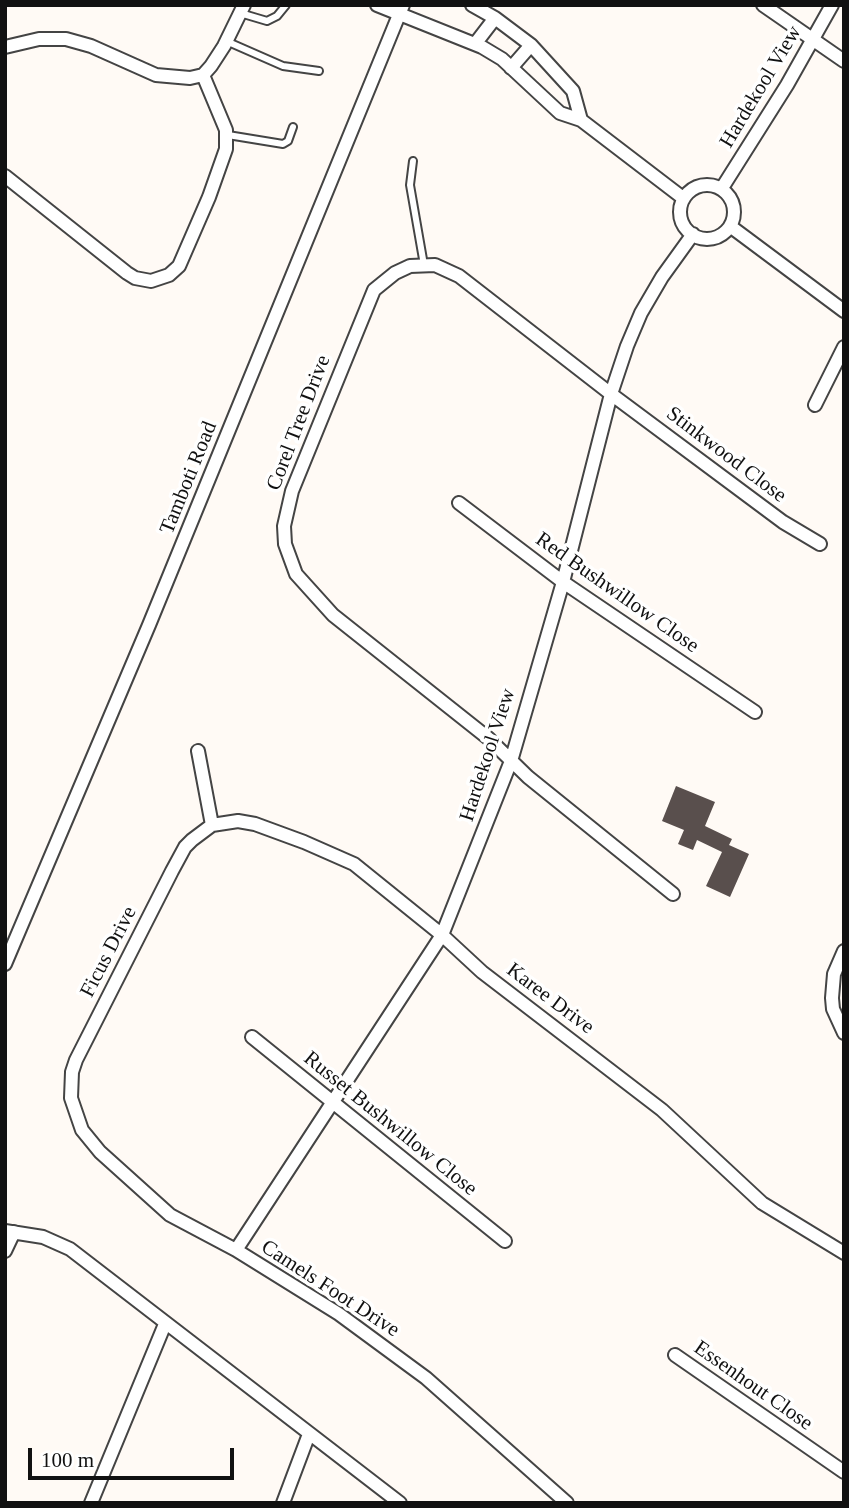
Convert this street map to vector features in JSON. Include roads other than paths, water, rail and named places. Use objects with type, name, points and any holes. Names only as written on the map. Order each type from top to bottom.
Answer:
[{"type":"street","points":[[377,5],[401,10],[502,59],[560,113],[581,120],[683,198]]},
{"type":"street","points":[[472,5],[495,18],[531,45],[573,91],[581,120]]},
{"type":"street","points":[[763,5],[844,61]]},
{"type":"street","name":"Hardekool View","points":[[722,188],[787,85],[832,5]]},
{"type":"street","points":[[5,47],[38,39],[66,39],[91,46],[156,75],[190,78],[203,75],[211,66],[242,9]]},
{"type":"street","name":"Tamboti Road","points":[[5,964],[149,625],[401,10]]},
{"type":"street","points":[[475,44],[495,18]]},
{"type":"street","points":[[511,68],[531,45]]},
{"type":"street","points":[[5,176],[135,278],[151,281],[169,275],[179,265],[226,149],[228,135],[203,75]]},
{"type":"street","points":[[705,184],[722,188],[733,202],[734,211],[730,226],[723,234],[714,238],[705,239],[692,234],[683,225],[680,216],[683,198],[689,191],[705,184]]},
{"type":"street","points":[[730,226],[844,311]]},
{"type":"street","name":"Hardekool View","points":[[236,1250],[442,935],[511,761],[563,582],[611,394],[627,346],[641,313],[692,234]]},
{"type":"street","points":[[424,265],[435,265],[459,276],[611,394]]},
{"type":"street","name":"Corel Tree Drive","points":[[424,265],[410,266],[395,273],[374,290],[370,299],[292,491],[284,526],[285,544],[296,574],[333,615],[478,730],[511,761],[673,894]]},
{"type":"street","points":[[815,405],[844,347]]},
{"type":"street","name":"Stinkwood Close","points":[[611,394],[783,522],[820,544]]},
{"type":"street","name":"Red Bushwillow Close","points":[[459,503],[563,582],[755,712]]},
{"type":"street","points":[[198,751],[212,825]]},
{"type":"street","name":"Karee Drive","points":[[212,825],[238,821],[255,824],[344,858],[364,871],[482,972],[662,1110],[762,1203],[844,1253]]},
{"type":"street","name":"Ficus Drive","points":[[74,1112],[71,1084],[76,1060],[185,847],[212,825]]},
{"type":"street","points":[[844,951],[834,974],[832,998],[833,1009],[844,1032]]},
{"type":"street","name":"Russet Bushwillow Close","points":[[251,1037],[505,1241]]},
{"type":"street","name":"Camels Foot Drive","points":[[74,1112],[82,1130],[100,1152],[157,1204],[182,1222],[236,1250],[339,1314],[426,1378],[567,1503]]},
{"type":"street","points":[[5,1251],[8,1231],[43,1237],[61,1244],[400,1503]]},
{"type":"street","points":[[91,1503],[165,1324]]},
{"type":"street","name":"Essenhout Close","points":[[675,1355],[844,1472]]},
{"type":"street","points":[[283,1503],[309,1434]]},
{"type":"lane","points":[[242,9],[267,21],[282,12],[286,5]]},
{"type":"lane","points":[[226,41],[283,66],[319,71]]},
{"type":"lane","points":[[228,135],[282,144],[288,141],[293,127]]},
{"type":"lane","points":[[413,161],[410,185],[424,265]]}]
